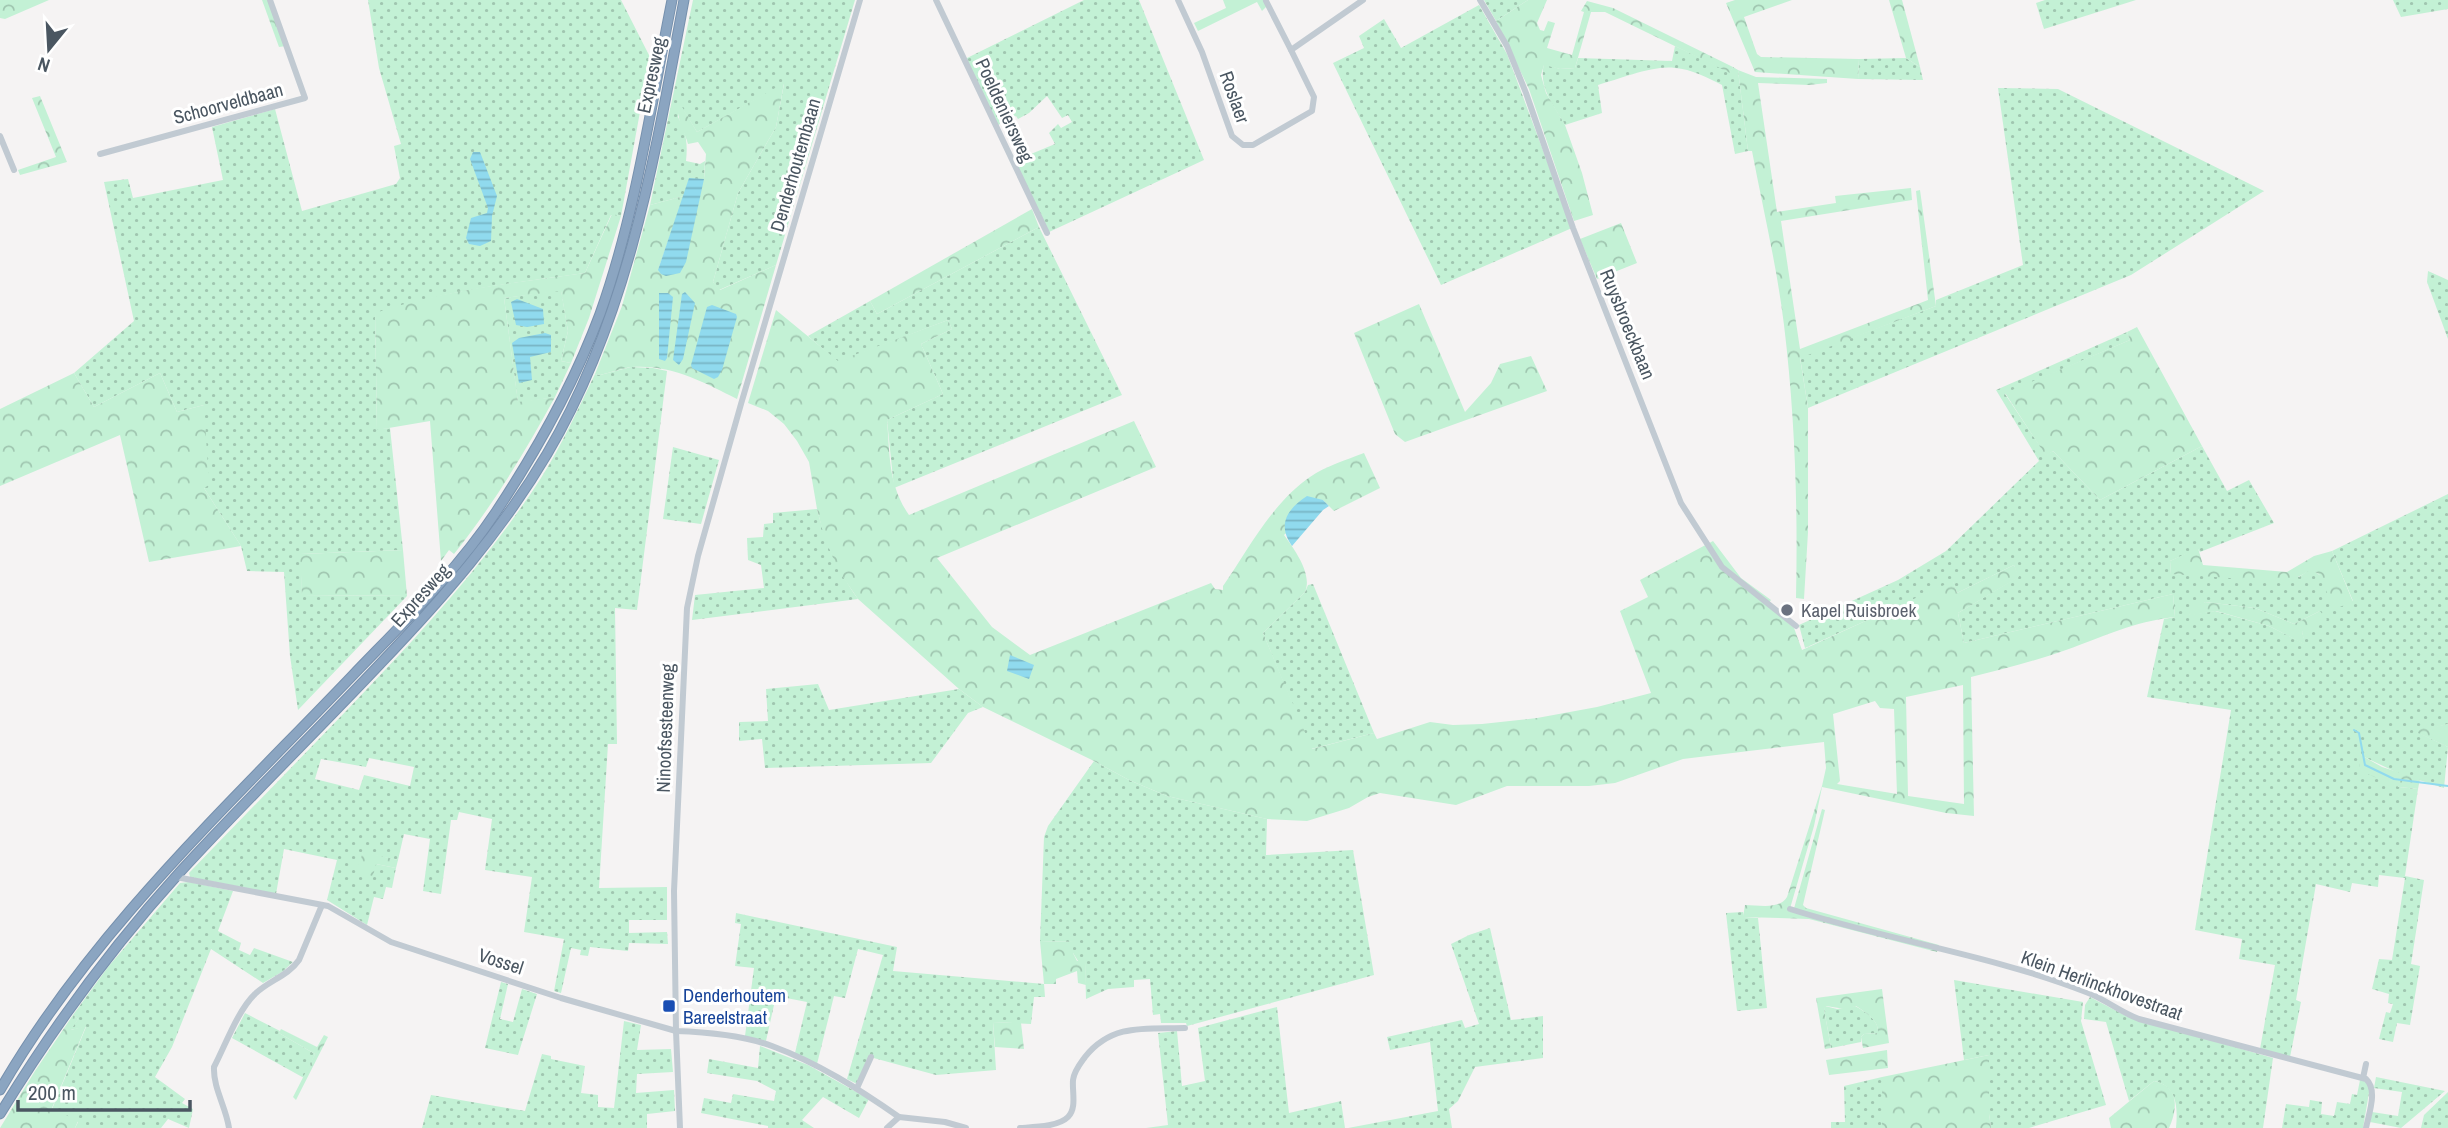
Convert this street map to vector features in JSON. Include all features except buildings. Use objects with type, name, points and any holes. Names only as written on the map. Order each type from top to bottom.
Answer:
[{"type":"highway","name":"Expresweg","points":[[0,1090],[27,1046],[118,924],[447,574],[494,515],[535,450],[566,392],[600,314],[629,216],[672,0]]},
{"type":"highway","name":"Expresweg","points":[[0,1114],[32,1061],[127,932],[456,582],[504,521],[547,454],[585,379],[607,328],[621,286],[640,218],[684,0]]},
{"type":"street","name":"Schoorveldbaan","points":[[100,154],[305,98],[270,0]]},
{"type":"street","name":"Denderhoutembaan","points":[[760,339],[860,0]]},
{"type":"street","name":"Poeldeniersweg","points":[[936,0],[1046,233]]},
{"type":"street","name":"Roslaer","points":[[1178,0],[1202,52],[1232,135],[1243,145],[1253,145],[1311,111],[1314,97],[1266,1]]},
{"type":"street","points":[[1292,50],[1352,3],[1363,0]]},
{"type":"street","name":"Ruysbroeckbaan","points":[[1480,0],[1507,46],[1573,228],[1681,503],[1722,567],[1796,626]]},
{"type":"street","points":[[0,136],[14,170]]},
{"type":"street","name":"Ninoofsesteenweg","points":[[680,1128],[674,891],[687,608],[698,556],[760,339]]},
{"type":"street","name":"Vossel","points":[[176,877],[335,909],[391,942],[628,1019],[676,1031],[693,1031],[772,1046],[857,1088],[899,1117]]},
{"type":"street","points":[[229,1128],[214,1076],[214,1067],[250,999],[294,967],[299,960],[322,905]]},
{"type":"street","name":"Klein Herlinckhovestraat","points":[[1790,909],[2088,992],[2124,1013],[2139,1018],[2363,1078]]},
{"type":"street","points":[[1020,1128],[1068,1118],[1072,1108],[1074,1074],[1094,1046],[1105,1037],[1129,1030],[1185,1028]]},
{"type":"street","points":[[857,1088],[871,1057]]},
{"type":"street","points":[[2366,1064],[2363,1078],[2372,1086],[2366,1128]]},
{"type":"street","points":[[887,1128],[899,1117],[966,1128]]},
{"type":"green space","points":[[0,0],[49,0],[5,19],[0,18]]},
{"type":"green space","points":[[262,0],[269,0],[286,46],[279,47]]},
{"type":"green space","points":[[368,0],[621,0],[650,57],[621,216],[611,215],[585,273],[453,293],[375,314],[377,429],[390,428],[403,550],[301,554],[302,595],[407,596],[298,710],[290,656],[284,572],[247,571],[241,546],[204,488],[204,405],[177,412],[160,373],[94,407],[74,373],[134,321],[104,182],[128,179],[133,198],[223,180],[212,127],[275,109],[302,211],[396,184],[400,178],[394,146],[401,144],[379,68]]},
{"type":"green space","points":[[693,0],[855,0],[776,265],[719,290],[713,282],[738,193],[776,127],[784,84],[697,132],[681,106],[678,117],[686,138],[686,161],[700,164],[705,161],[704,179],[689,179],[684,196],[650,205]]},
{"type":"green space","points":[[1084,0],[1139,0],[1204,160],[1049,232],[1014,161],[1055,144],[1049,133],[1058,124],[1061,128],[1072,122],[1068,115],[1062,118],[1047,96],[1029,113],[998,125],[965,59]]},
{"type":"green space","points":[[1223,0],[1267,0],[1262,11],[1257,2],[1198,31],[1194,23],[1226,8]]},
{"type":"green space","points":[[1484,0],[1528,0],[1496,21]]},
{"type":"green space","points":[[1528,0],[1547,0],[1537,23],[1540,30],[1544,31],[1548,21],[1555,23],[1547,48],[1572,55],[1584,12],[1581,11],[1587,1],[1613,8],[1733,67],[1730,73],[1605,12],[1591,12],[1575,68],[1560,69],[1544,65],[1541,75],[1546,93],[1565,125],[1593,215],[1574,221],[1529,89],[1496,21]]},
{"type":"green space","points":[[1735,0],[1792,0],[1744,17],[1757,54],[1761,57],[1859,59],[1858,79],[1755,72],[1726,3]]},
{"type":"green space","points":[[1889,0],[1902,0],[1920,67],[1906,58]]},
{"type":"green space","points":[[2045,0],[2136,0],[2044,29],[2036,3]]},
{"type":"green space","points":[[2393,0],[2448,0],[2448,9],[2401,17]]},
{"type":"green space","points":[[1479,5],[1507,54],[1572,228],[1441,285],[1333,63],[1364,48],[1359,36],[1384,19],[1401,48]]},
{"type":"green space","points":[[1675,46],[1730,72],[1733,67],[1738,70],[1748,151],[1735,154],[1722,85],[1687,70],[1657,69],[1598,85],[1602,113],[1565,125],[1545,88],[1544,64],[1560,69],[1575,68],[1578,58],[1672,61]]},
{"type":"green space","points":[[1906,58],[1920,67],[1923,80],[1858,79],[1859,59]]},
{"type":"green space","points":[[1738,70],[1756,77],[1827,79],[1827,83],[1809,85],[1758,83],[1777,212],[1836,203],[1835,196],[1911,188],[1912,200],[1781,221],[1800,349],[1928,300],[1916,191],[1920,190],[1936,306],[1800,358],[1808,408],[1808,532],[1804,599],[1796,598],[1795,462],[1784,325],[1752,151],[1748,151]]},
{"type":"green space","points":[[784,83],[776,127],[738,193],[713,282],[720,290],[776,265],[737,399],[699,381],[660,368],[632,367],[595,374],[622,306],[650,205],[684,196],[658,270],[704,179],[706,154],[698,142],[688,144],[679,120],[681,105],[697,132]]},
{"type":"green space","points":[[1998,88],[2058,89],[2264,191],[2131,275],[1808,408],[1800,357],[1936,306],[1936,300],[2023,265]]},
{"type":"green space","points":[[40,96],[67,162],[20,175],[18,170],[56,157],[32,98]]},
{"type":"green space","points":[[1032,209],[1039,227],[877,314],[870,301]]},
{"type":"green space","points":[[612,214],[621,216],[589,318],[571,363],[561,361],[568,331],[561,291],[504,298],[518,402],[555,397],[482,517],[454,554],[449,550],[441,561],[430,421],[377,430],[375,313],[453,293],[585,273]]},
{"type":"green space","points":[[1621,223],[1637,263],[1597,279],[1580,239]]},
{"type":"green space","points":[[1039,227],[1122,395],[894,488],[887,420],[943,394],[921,344],[952,329],[948,320],[838,362],[808,336],[870,301],[877,314]]},
{"type":"green space","points":[[2428,271],[2448,280],[2448,339],[2427,282]]},
{"type":"green space","points":[[561,290],[568,331],[561,361],[571,363],[555,397],[518,403],[504,298]]},
{"type":"green space","points":[[1419,304],[1465,412],[1491,383],[1500,364],[1531,356],[1547,391],[1405,442],[1395,434],[1354,333]]},
{"type":"green space","points":[[776,310],[838,361],[948,320],[952,329],[921,344],[943,394],[887,420],[894,481],[909,515],[1134,421],[1156,467],[937,558],[992,627],[1030,655],[1211,583],[1215,589],[1223,590],[1223,586],[1272,514],[1296,488],[1336,463],[1364,453],[1380,488],[1334,511],[1323,500],[1284,535],[1305,570],[1307,585],[1305,592],[1263,633],[1312,749],[1374,733],[1377,739],[1430,722],[1453,725],[1482,724],[1537,718],[1597,707],[1651,693],[1620,611],[1648,597],[1640,580],[1713,541],[1741,578],[1771,600],[1767,605],[1794,628],[1802,650],[1953,581],[1957,593],[2014,565],[2019,577],[1958,613],[1964,643],[2173,594],[2175,617],[2132,626],[2043,658],[1971,677],[1974,816],[1946,813],[1822,787],[1814,826],[1789,912],[1793,912],[1822,809],[1825,810],[1803,905],[1939,945],[1937,952],[1809,919],[1743,917],[1745,905],[1774,905],[1787,897],[1822,786],[1826,768],[1824,742],[1683,759],[1615,783],[1589,786],[1507,786],[1456,805],[1380,793],[1349,808],[1307,821],[1267,819],[1167,796],[1129,780],[983,707],[858,599],[838,570],[824,536],[809,462],[784,424],[768,411],[748,403]],"holes":[[[1963,685],[1964,804],[1908,796],[1906,697]],[[1875,701],[1880,708],[1894,709],[1897,794],[1837,784],[1840,781],[1833,714]]]},
{"type":"green space","points":[[2137,327],[2202,446],[2100,500],[2053,451],[2046,456],[2005,393],[2130,340],[2127,332]]},
{"type":"green space","points":[[2127,332],[2130,340],[2005,394],[2046,455],[2053,451],[2100,500],[2202,446],[2227,491],[2249,480],[2274,523],[2170,561],[2171,574],[2299,577],[2313,570],[2353,601],[2332,551],[2448,494],[2448,724],[2417,732],[2448,747],[2444,788],[2400,774],[2360,755],[2399,787],[2418,789],[2405,876],[2424,880],[2411,964],[2420,966],[2410,1025],[2397,1023],[2393,1042],[2379,1039],[2386,1012],[2390,1013],[2393,1004],[2388,1003],[2389,994],[2372,989],[2379,959],[2392,960],[2405,878],[2379,875],[2378,887],[2352,883],[2350,892],[2316,884],[2296,1000],[2301,1002],[2290,1057],[2260,1049],[2275,965],[2239,959],[2242,939],[2195,930],[2231,710],[2147,697],[2164,619],[2175,617],[2173,594],[1964,643],[1958,613],[2018,577],[2014,565],[1957,593],[1953,582],[1805,648],[1799,625],[1898,580],[1946,551],[2039,461],[1996,390]],"holes":[[[2205,602],[2255,608],[2294,624],[2320,611],[2302,632],[2305,644],[2269,626],[2215,611],[2189,615]]]},
{"type":"green space","points":[[631,367],[667,371],[637,610],[615,608],[617,744],[608,744],[599,888],[667,887],[667,920],[629,920],[629,933],[667,932],[668,944],[629,943],[628,951],[590,947],[588,956],[580,955],[581,950],[571,948],[561,993],[554,991],[564,939],[524,932],[532,877],[485,870],[492,819],[459,812],[457,820],[451,820],[441,894],[423,891],[430,839],[404,834],[398,860],[363,853],[357,872],[376,864],[396,868],[392,888],[386,887],[383,899],[374,897],[367,925],[327,900],[337,860],[284,849],[276,894],[190,877],[189,873],[374,682],[474,569],[541,478],[595,374]],"holes":[[[369,758],[414,767],[410,786],[364,775],[359,790],[315,779],[321,759],[366,767]]]},
{"type":"green space","points":[[74,373],[94,407],[160,373],[177,412],[204,405],[209,485],[204,488],[241,546],[149,562],[120,435],[0,486],[0,409]]},
{"type":"green space","points":[[673,447],[719,460],[701,524],[663,519]]},
{"type":"green space","points":[[817,509],[833,556],[858,599],[692,620],[695,595],[764,588],[761,565],[748,560],[747,538],[763,537],[764,524],[773,523],[773,513]]},
{"type":"green space","points":[[2198,548],[2203,565],[2287,572],[2314,556],[2332,551],[2353,602],[2334,609],[2319,574],[2313,571],[2289,582],[2171,574],[2170,561]]},
{"type":"green space","points":[[403,550],[407,596],[302,595],[300,554]]},
{"type":"green space","points":[[1313,584],[1374,733],[1311,749],[1263,633],[1305,592],[1308,585]]},
{"type":"green space","points":[[2205,602],[2255,608],[2294,624],[2320,611],[2327,620],[2302,632],[2306,645],[2269,626],[2216,611],[2188,616],[2196,606]]},
{"type":"green space","points":[[818,684],[829,710],[959,689],[983,707],[968,713],[931,763],[765,768],[762,739],[739,741],[739,722],[768,721],[766,689]]},
{"type":"green space","points":[[2448,724],[2448,747],[2416,732],[2422,727]]},
{"type":"green space","points":[[2359,754],[2382,767],[2420,779],[2418,789],[2399,787],[2360,771]]},
{"type":"green space","points":[[1094,761],[1167,796],[1267,819],[1266,855],[1353,850],[1374,975],[1187,1026],[1186,1023],[1161,1023],[1160,1014],[1153,1015],[1150,979],[1134,980],[1134,987],[1108,989],[1086,999],[1085,962],[1078,961],[1073,953],[1073,942],[1040,941],[1044,837],[1048,826]]},
{"type":"green space","points":[[363,852],[398,860],[396,868],[376,864],[373,876],[356,872]]},
{"type":"green space","points":[[189,882],[233,891],[218,931],[241,943],[239,950],[250,955],[254,948],[293,962],[263,983],[211,949],[172,1047],[155,1077],[185,1099],[182,1103],[193,1109],[189,1128],[168,1119],[161,1128],[75,1128],[78,1122],[52,1109],[86,1027],[70,1030],[78,1019],[73,1015],[108,967],[180,883]]},
{"type":"green space","points":[[1743,912],[1744,917],[1758,918],[1767,1008],[1737,1011],[1726,913]]},
{"type":"green space","points":[[736,913],[897,947],[893,971],[1044,984],[1045,997],[1034,997],[1031,1024],[993,1022],[996,1070],[936,1075],[870,1057],[857,1084],[847,1079],[883,955],[858,949],[845,998],[834,996],[817,1064],[795,1053],[807,1002],[776,996],[766,1041],[745,1036],[754,968],[735,966],[741,924],[735,923]]},
{"type":"green space","points":[[1490,928],[1511,1020],[1543,1016],[1543,1058],[1475,1067],[1458,1101],[1449,1109],[1452,1128],[1348,1128],[1438,1111],[1430,1042],[1390,1050],[1387,1037],[1462,1020],[1465,1028],[1479,1024],[1451,944]]},
{"type":"green space","points":[[1040,941],[1073,942],[1073,953],[1077,961],[1085,961],[1086,985],[1078,983],[1077,971],[1056,979],[1056,984],[1044,984]]},
{"type":"green space","points":[[1954,980],[2083,1002],[2081,1021],[2106,1105],[2029,1128],[1991,1128],[1989,1055],[1964,1060]]},
{"type":"green space","points":[[501,982],[508,984],[500,1019],[513,1022],[522,989],[537,994],[518,1055],[485,1048]]},
{"type":"green space","points":[[1882,989],[1889,1043],[1863,1048],[1861,1037],[1864,1034],[1878,1033],[1874,1020],[1856,1006],[1845,1009],[1826,1006],[1824,1009],[1831,1048],[1825,1049],[1816,998]]},
{"type":"green space","points":[[2090,997],[2126,1016],[2273,1058],[2263,1128],[2176,1128],[2177,1112],[2172,1093],[2154,1081],[2129,1101],[2106,1022],[2084,1019],[2085,1005]]},
{"type":"green space","points":[[1825,1006],[1837,1009],[1855,1006],[1874,1020],[1878,1033],[1864,1034],[1861,1042],[1831,1048]]},
{"type":"green space","points":[[1277,1007],[1289,1113],[1341,1101],[1345,1128],[1146,1128],[1168,1125],[1158,1033],[1177,1031],[1182,1086],[1205,1081],[1198,1028]]},
{"type":"green space","points":[[245,1013],[280,1031],[279,1033],[315,1054],[304,1078],[232,1038]]},
{"type":"green space","points":[[73,1015],[78,1019],[71,1030],[86,1026],[52,1108],[78,1121],[75,1128],[0,1128],[35,1071]]},
{"type":"green space","points":[[624,1021],[641,1025],[637,1050],[671,1049],[673,1072],[637,1074],[636,1093],[674,1090],[675,1111],[647,1114],[647,1128],[422,1128],[431,1095],[525,1111],[542,1054],[551,1056],[551,1059],[585,1066],[581,1093],[598,1095],[598,1107],[614,1108]]},
{"type":"green space","points":[[993,1022],[1021,1023],[1024,1049],[995,1047]]},
{"type":"green space","points":[[281,1029],[317,1047],[324,1035],[328,1037],[296,1100],[293,1097],[315,1054],[279,1033]]},
{"type":"green space","points":[[760,1046],[808,1065],[869,1099],[859,1118],[823,1097],[802,1120],[814,1128],[768,1128],[701,1113],[704,1098],[731,1103],[733,1094],[774,1101],[776,1091],[757,1081],[707,1073],[709,1059],[758,1068]]},
{"type":"green space","points":[[1887,1050],[1888,1068],[1829,1075],[1826,1060]]},
{"type":"green space","points":[[1989,1055],[1991,1128],[1882,1128],[1882,1077]]},
{"type":"green space","points":[[1882,1077],[1882,1128],[1831,1128],[1831,1122],[1845,1122],[1844,1086]]},
{"type":"green space","points":[[2376,1077],[2445,1091],[2401,1128],[2370,1122],[2372,1112],[2398,1116],[2402,1092],[2374,1088]]},
{"type":"green space","points":[[2360,1080],[2370,1087],[2363,1128],[2282,1128],[2286,1104],[2309,1107],[2310,1100],[2322,1102],[2321,1114],[2334,1116],[2337,1102],[2350,1104],[2352,1094],[2357,1095]]},
{"type":"green space","points":[[2154,1081],[2168,1088],[2174,1099],[2174,1113],[2169,1128],[2111,1128],[2109,1118]]},
{"type":"green space","points":[[2448,1092],[2448,1128],[2421,1128],[2424,1115]]},
{"type":"water","points":[[473,152],[480,152],[497,196],[492,216],[491,241],[480,246],[469,244],[466,238],[471,218],[487,213],[488,208],[470,159]]},
{"type":"water","points":[[689,178],[704,179],[686,262],[680,273],[666,276],[658,270]]},
{"type":"water","points":[[685,292],[695,303],[683,359],[679,365],[673,360],[682,294]]},
{"type":"water","points":[[659,293],[668,293],[673,297],[665,361],[659,359]]},
{"type":"water","points":[[517,299],[543,309],[544,324],[527,327],[516,325],[511,302]]},
{"type":"water","points":[[712,305],[736,314],[737,317],[722,370],[714,379],[691,365],[707,307]]},
{"type":"water","points":[[545,333],[551,335],[551,352],[530,357],[532,380],[519,383],[512,343],[519,338]]},
{"type":"water","points":[[1307,496],[1323,500],[1329,506],[1292,546],[1285,531],[1286,518],[1294,506]]},
{"type":"water","points":[[1010,655],[1034,665],[1029,679],[1007,671]]},
{"type":"waterway","points":[[2354,730],[2359,733],[2365,765],[2394,779],[2448,786]]},
{"type":"place","name":"Kapel Ruisbroek","points":[[1787,610]]},
{"type":"place","name":"Denderhoutem Bareelstraat","points":[[669,1006]]}]
